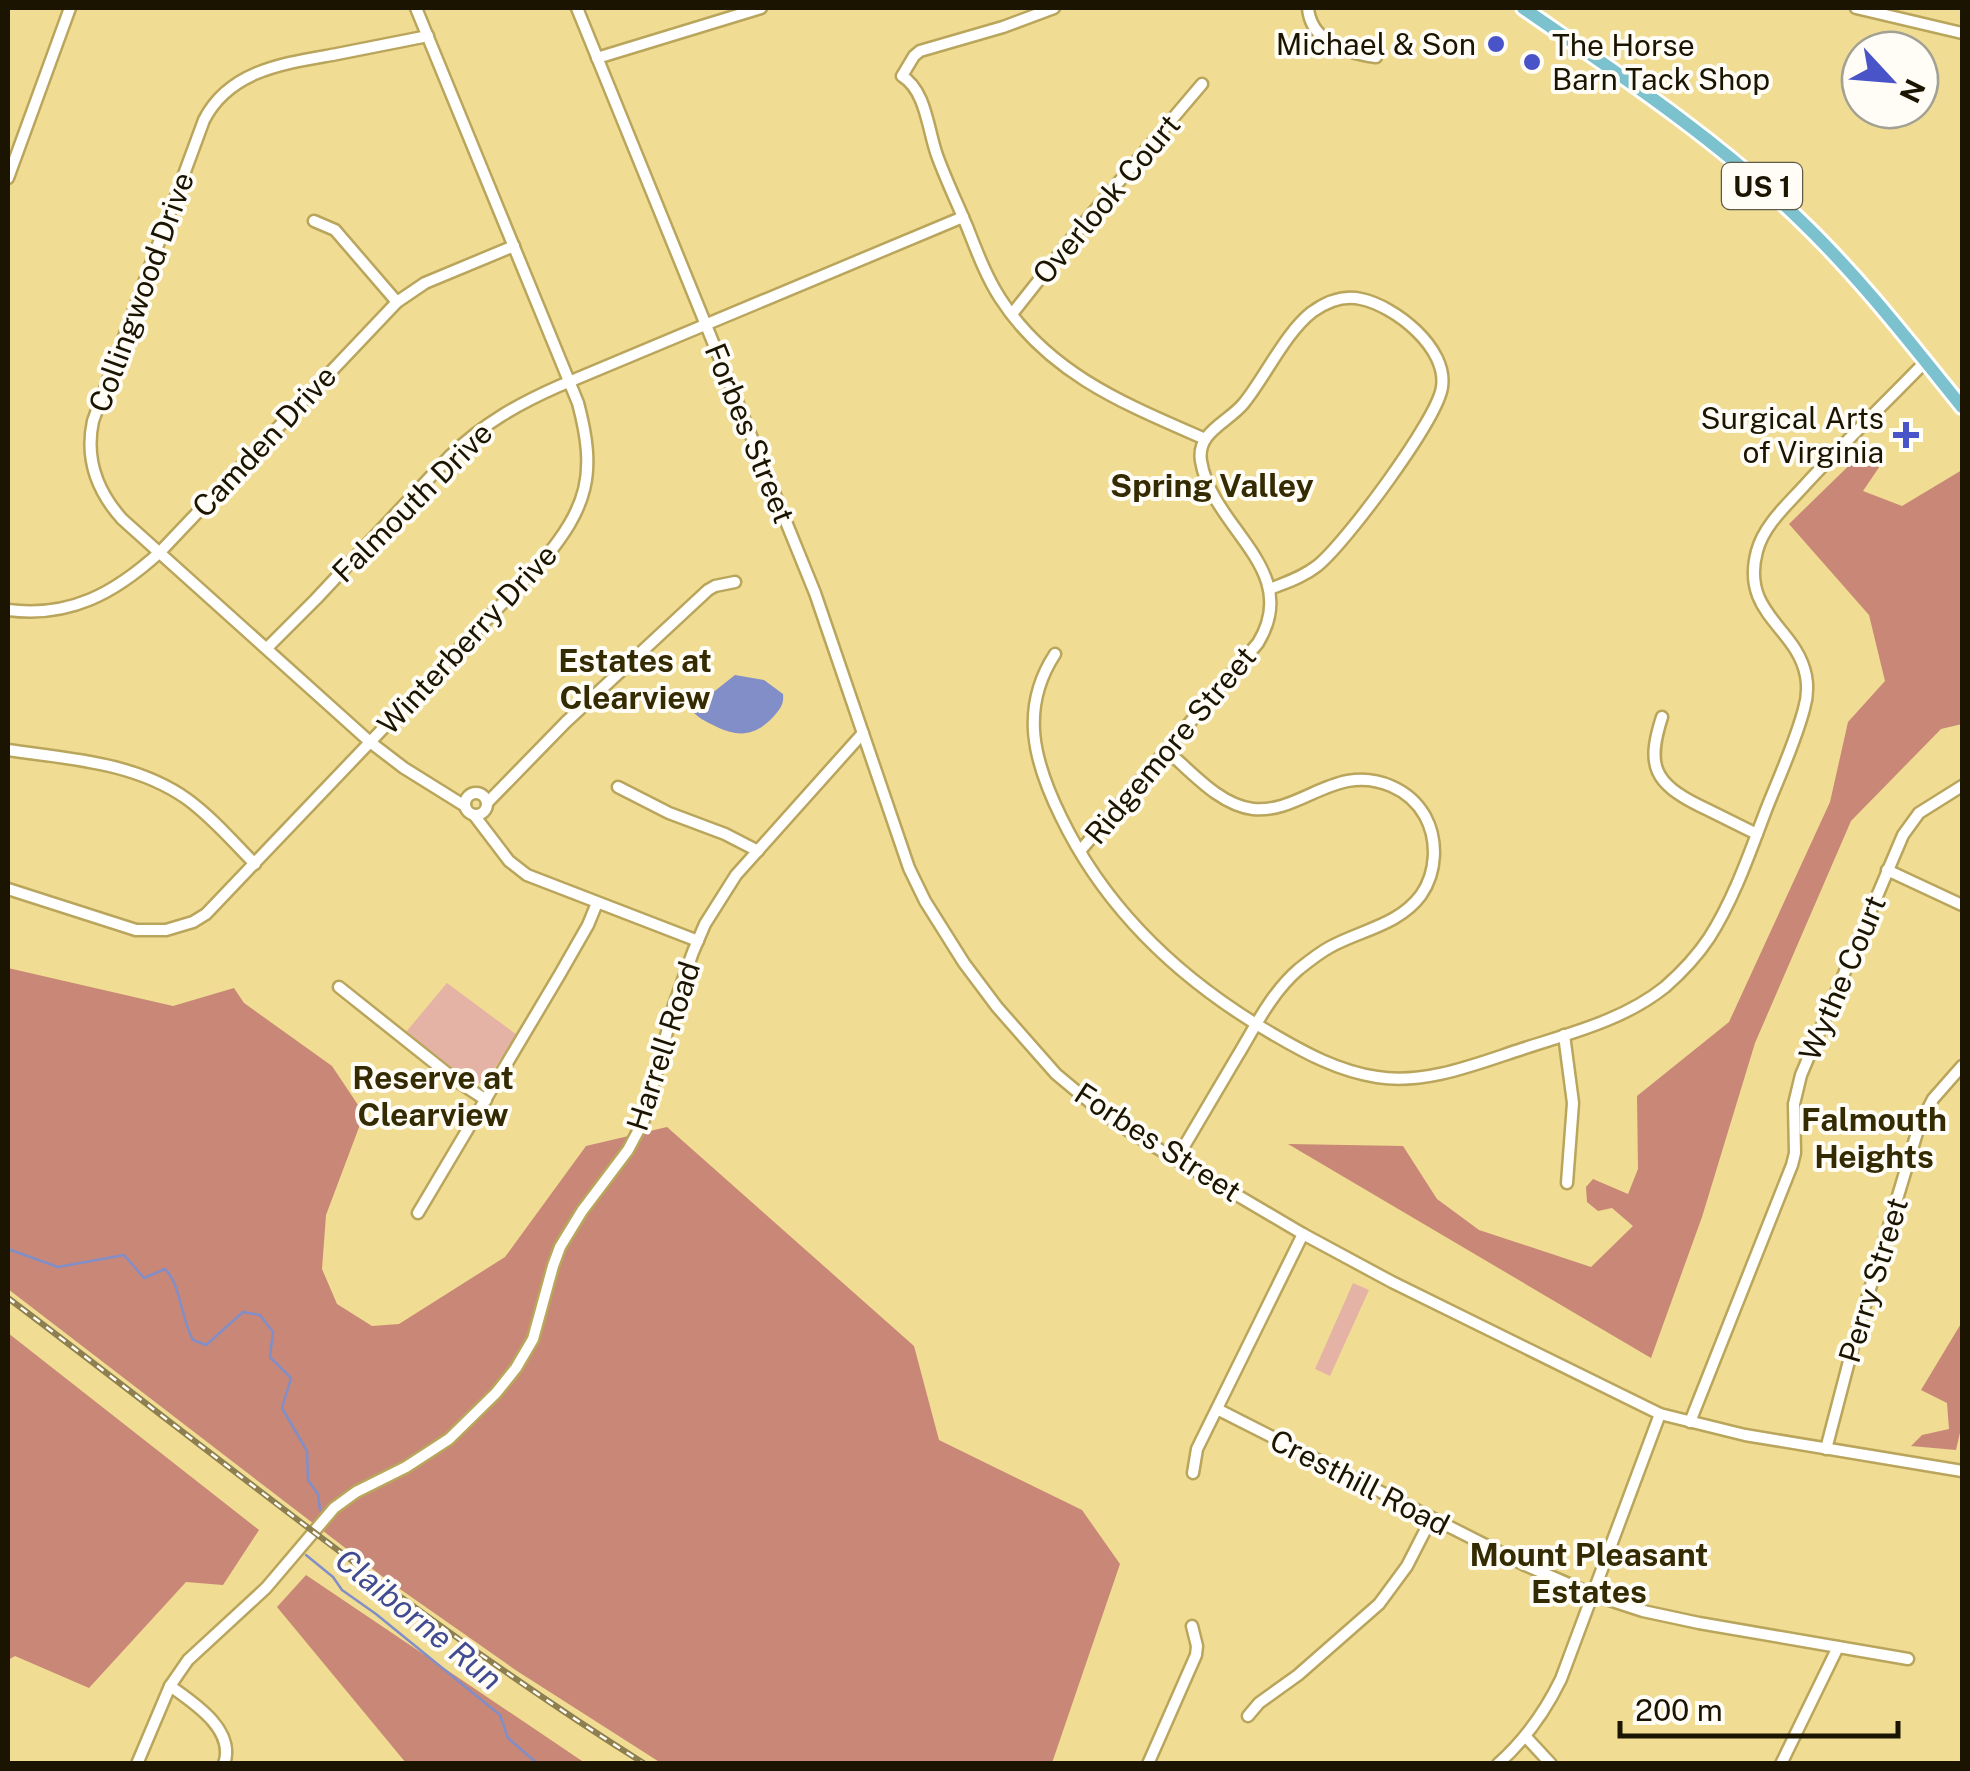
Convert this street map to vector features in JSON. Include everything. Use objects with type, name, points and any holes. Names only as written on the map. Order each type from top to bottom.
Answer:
[{"type":"main road","name":"US 1","points":[[1523,8],[1642,90],[1747,172],[1842,262],[1962,407]]},
{"type":"street","points":[[8,178],[70,8]]},
{"type":"street","name":"Winterberry Drive","points":[[8,888],[128,928],[166,930],[206,914],[541,563],[570,524],[584,496],[588,464],[584,424],[570,382],[416,8]]},
{"type":"street","name":"Forbes Street","points":[[576,8],[815,593],[909,868],[964,963],[1056,1074],[1104,1114],[1304,1234],[1410,1291],[1660,1414],[1744,1435],[1962,1471]]},
{"type":"street","points":[[597,58],[762,8]]},
{"type":"street","points":[[1054,8],[920,51],[902,76],[910,80],[922,105],[931,139],[963,218],[988,276],[1012,314],[1046,350],[1084,381],[1205,439]]},
{"type":"street","points":[[1308,8],[1310,22],[1322,37],[1351,52],[1376,57]]},
{"type":"street","points":[[1856,8],[1962,33]]},
{"type":"street","name":"Collingwood Drive","points":[[428,36],[280,64],[226,91],[210,108],[90,434],[92,462],[107,500],[122,518],[370,742],[404,768],[448,795],[466,801],[468,813],[482,806]]},
{"type":"street","name":"Overlook Court","points":[[1012,314],[1202,84]]},
{"type":"street","name":"Falmouth Drive","points":[[266,648],[468,438],[522,402],[963,218]]},
{"type":"street","points":[[314,221],[335,230],[397,302]]},
{"type":"street","name":"Camden Drive","points":[[8,610],[52,610],[86,602],[121,584],[160,552],[397,302],[425,282],[514,246]]},
{"type":"street","points":[[1360,298],[1385,308],[1415,330],[1439,360],[1442,390],[1416,441],[1330,554],[1308,572],[1270,589],[1258,560],[1213,496],[1201,460],[1205,439],[1245,402],[1306,318],[1338,299],[1360,298]]},
{"type":"street","points":[[1055,654],[1038,688],[1033,720],[1042,774],[1050,795],[1111,899],[1150,943],[1196,983],[1301,1051],[1328,1064],[1397,1080],[1431,1076],[1564,1035],[1628,1010],[1652,996],[1681,972],[1720,918],[1804,710],[1807,684],[1795,648],[1768,617],[1760,600],[1754,572],[1758,546],[1771,523],[1815,474],[1926,361]]},
{"type":"street","points":[[482,806],[708,590],[735,582]]},
{"type":"street","name":"Ridgemore Street","points":[[1080,852],[1258,644],[1271,612],[1270,589]]},
{"type":"street","points":[[1662,717],[1654,757],[1662,779],[1676,794],[1757,834]]},
{"type":"street","name":"Harrell Road","points":[[138,1764],[170,1686],[188,1660],[266,1588],[334,1508],[449,1439],[496,1393],[525,1355],[539,1322],[560,1247],[628,1150],[644,1120],[674,1006],[720,898],[863,733]]},
{"type":"street","points":[[8,750],[109,766],[153,780],[205,814],[255,864]]},
{"type":"street","points":[[1166,750],[1219,795],[1250,809],[1271,808],[1334,784],[1363,779],[1389,785],[1418,806],[1431,830],[1434,856],[1428,883],[1413,904],[1388,922],[1332,946],[1284,984],[1176,1160]]},
{"type":"street","name":"Wythe Court","points":[[1690,1422],[1792,1165],[1794,1104],[1801,1075],[1902,834],[1930,805],[1962,786]]},
{"type":"street","points":[[618,787],[758,851]]},
{"type":"street","points":[[466,801],[474,793],[482,806],[486,832],[519,870],[698,942]]},
{"type":"street","points":[[1888,870],[1962,904]]},
{"type":"street","points":[[418,1213],[581,938],[597,903]]},
{"type":"street","points":[[339,987],[486,1100]]},
{"type":"street","points":[[1564,1035],[1573,1103],[1567,1183]]},
{"type":"street","name":"Perry Street","points":[[1826,1448],[1916,1136],[1933,1098],[1962,1066]]},
{"type":"street","points":[[1194,1474],[1197,1449],[1304,1234]]},
{"type":"street","name":"Cresthill Road","points":[[1216,1408],[1525,1566],[1594,1595],[1699,1623],[1908,1659]]},
{"type":"street","points":[[1498,1764],[1526,1737],[1561,1679],[1660,1414]]},
{"type":"street","points":[[1248,1716],[1379,1604],[1408,1566],[1431,1519]]},
{"type":"street","points":[[1148,1764],[1196,1655],[1198,1646],[1192,1626]]},
{"type":"street","points":[[1780,1764],[1838,1647]]},
{"type":"street","points":[[170,1686],[188,1698],[224,1736],[228,1750],[224,1764]]},
{"type":"street","points":[[1526,1737],[1550,1764]]},
{"type":"shaded area","points":[[1870,445],[1886,457],[1863,491],[1902,506],[1962,470],[1962,724],[1941,729],[1851,821],[1755,1043],[1702,1217],[1651,1358],[1288,1144],[1403,1146],[1437,1199],[1479,1230],[1591,1267],[1633,1226],[1612,1208],[1598,1211],[1587,1202],[1586,1187],[1593,1179],[1628,1194],[1638,1169],[1637,1096],[1729,1022],[1830,802],[1848,722],[1885,681],[1869,615],[1789,524]]},
{"type":"shaded area","points":[[8,968],[173,1006],[234,988],[244,1003],[332,1066],[364,1114],[326,1215],[322,1269],[337,1304],[372,1326],[399,1324],[505,1257],[586,1146],[667,1127],[914,1346],[939,1440],[1082,1510],[1120,1564],[1052,1763],[661,1763],[517,1671],[387,1580],[8,1289]]},
{"type":"shaded area","points":[[447,983],[517,1035],[486,1081],[467,1081],[406,1032]]},
{"type":"shaded area","points":[[1353,1283],[1369,1290],[1330,1376],[1315,1369]]},
{"type":"shaded area","points":[[1962,1322],[1962,1424],[1956,1450],[1911,1446],[1922,1435],[1949,1429],[1947,1403],[1921,1390]]},
{"type":"shaded area","points":[[8,1333],[259,1530],[223,1585],[186,1582],[89,1688],[15,1656],[8,1660]]},
{"type":"shaded area","points":[[306,1575],[585,1763],[406,1763],[277,1607]]},
{"type":"water","points":[[735,675],[764,680],[783,694],[774,716],[761,728],[747,733],[724,730],[694,713],[697,705]]},
{"type":"waterway","name":"Claiborne Run","points":[[8,1249],[58,1267],[124,1255],[144,1278],[165,1269],[193,1340],[206,1345],[243,1312],[260,1315],[273,1332],[270,1357],[291,1378],[282,1408],[307,1451],[308,1480],[318,1494],[320,1510]]},
{"type":"waterway","name":"Claiborne Run","points":[[306,1555],[333,1577],[342,1590],[500,1715],[508,1738],[538,1764]]},
{"type":"railway","points":[[8,1298],[400,1597],[645,1764]]},
{"type":"place","name":"Michael & Son","points":[[1496,44]]},
{"type":"place","name":"The Horse Barn Tack Shop","points":[[1532,62]]},
{"type":"place","name":"Surgical Arts of Virginia","points":[[1906,435]]},
{"type":"district","name":"Spring Valley","points":[[1212,485]]},
{"type":"district","name":"Estates at Clearview","points":[[635,678]]},
{"type":"district","name":"Reserve at Clearview","points":[[433,1096]]},
{"type":"district","name":"Falmouth Heights","points":[[1874,1138]]},
{"type":"district","name":"Mount Pleasant Estates","points":[[1589,1572]]}]
